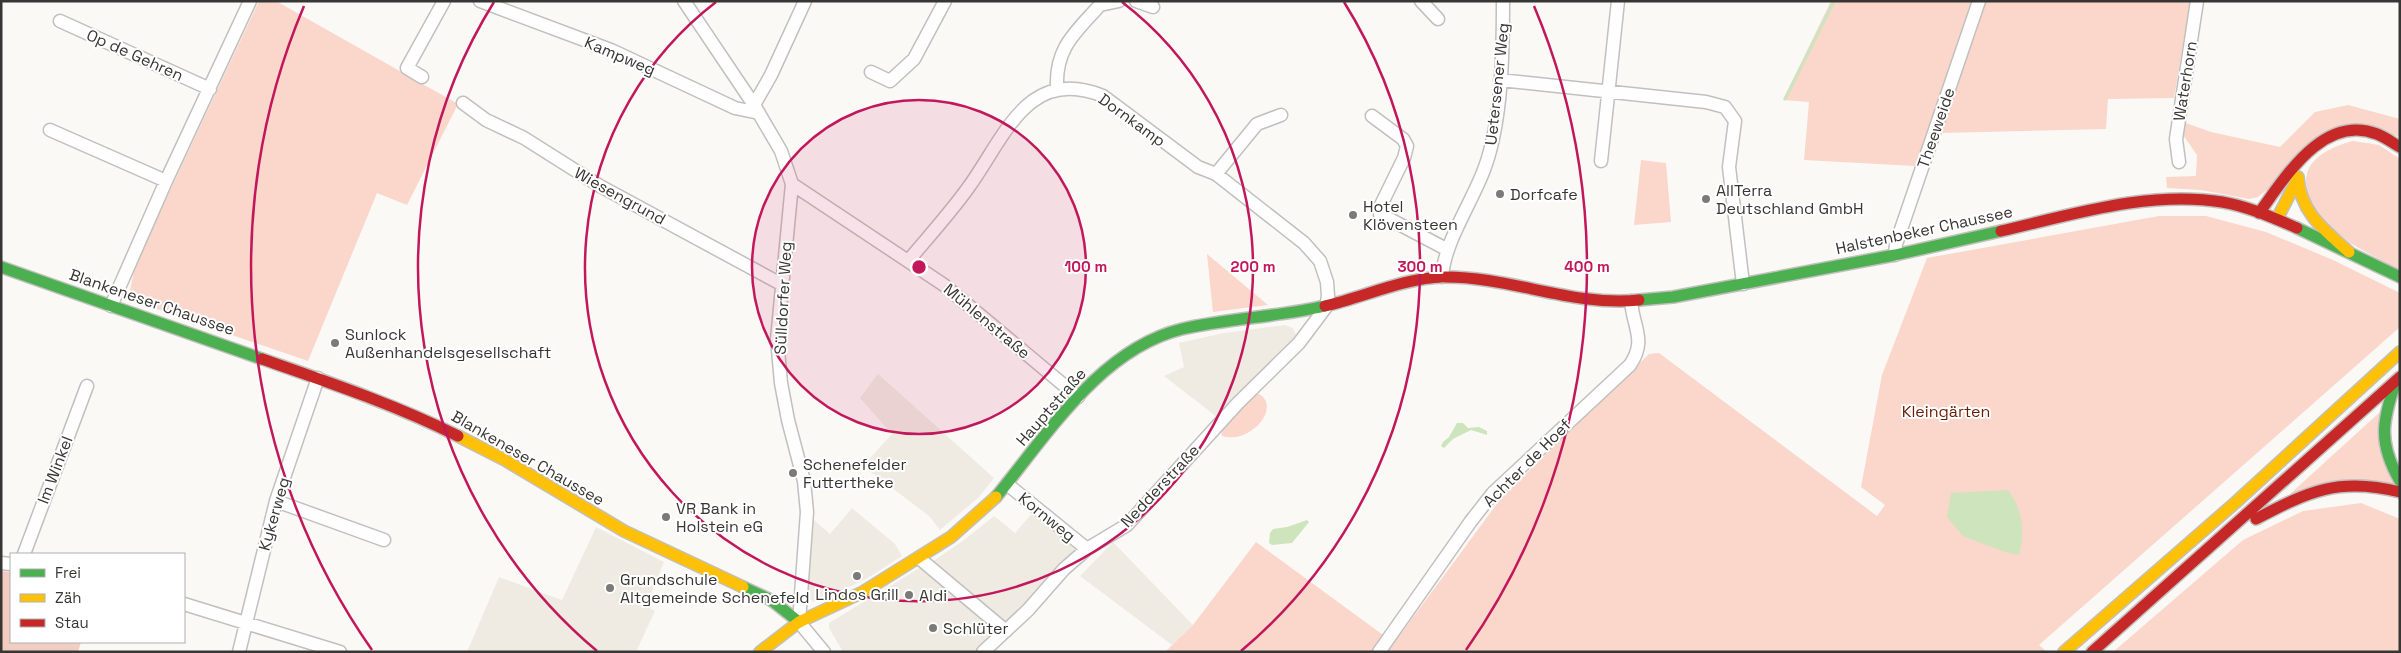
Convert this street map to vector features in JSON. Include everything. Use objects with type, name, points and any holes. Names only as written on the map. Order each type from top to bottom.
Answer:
[{"type":"main road","points":[[2259,213],[2280,182],[2320,140],[2347,130],[2376,132],[2400,147]]},
{"type":"main road","points":[[2277,219],[2310,149]]},
{"type":"main road","points":[[2298,177],[2297,192],[2304,209],[2349,252]]},
{"type":"main road","name":"Halstenbeker Chaussee","points":[[1442,277],[1463,277],[1498,282],[1575,298],[1631,301],[1673,297],[1895,254],[2144,202],[2188,199],[2223,202],[2277,219],[2400,277]]},
{"type":"main road","name":"Blankeneser Chaussee","points":[[1,267],[318,378],[400,409],[454,433],[624,531],[771,600],[799,622]]},
{"type":"main road","name":"Hauptstraße","points":[[760,652],[799,622],[848,600],[919,558],[971,521],[1007,484],[1078,397],[1106,369],[1130,351],[1182,329],[1326,307],[1403,284],[1442,277]]},
{"type":"main road","points":[[2064,652],[2235,503],[2400,352]]},
{"type":"main road","points":[[2398,379],[2386,411],[2382,431],[2387,460],[2400,481]]},
{"type":"main road","points":[[2092,652],[2398,379]]},
{"type":"main road","points":[[2220,539],[2283,505],[2328,486],[2360,483],[2400,492]]},
{"type":"street","points":[[111,306],[166,181],[250,1]]},
{"type":"street","points":[[422,77],[407,68],[444,1]]},
{"type":"street","name":"Kampweg","points":[[480,1],[610,50],[734,108],[756,109]]},
{"type":"street","name":"Sülldorfer Weg","points":[[684,1],[756,109],[781,151],[792,184],[777,339],[781,383],[788,420],[804,481],[807,512],[799,622]]},
{"type":"street","points":[[756,109],[805,1]]},
{"type":"street","points":[[871,72],[890,81],[914,59],[945,1]]},
{"type":"street","points":[[909,260],[968,188],[1011,122],[1033,101],[1057,88],[1056,72],[1064,48],[1100,5],[1118,1]]},
{"type":"street","points":[[1136,1],[1153,7]]},
{"type":"street","points":[[1421,1],[1438,19]]},
{"type":"street","name":"Uetersener Weg","points":[[1442,277],[1448,250],[1486,167],[1495,127],[1500,80],[1504,1]]},
{"type":"street","points":[[1601,161],[1618,1]]},
{"type":"street","name":"Theeweide","points":[[1895,254],[1899,235],[1980,1]]},
{"type":"street","name":"Waterhorn","points":[[2179,162],[2176,139],[2197,1]]},
{"type":"street","name":"Op de Gehren","points":[[60,22],[210,89]]},
{"type":"street","points":[[1500,80],[1718,104],[1732,114],[1735,121],[1729,167],[1742,284]]},
{"type":"street","name":"Dornkamp","points":[[1057,88],[1087,90],[1103,96],[1198,167],[1216,174],[1304,243],[1320,261],[1327,282],[1328,296],[1326,307]]},
{"type":"street","name":"Wiesengrund","points":[[463,103],[486,120],[524,138],[600,186],[781,284]]},
{"type":"street","points":[[1216,174],[1257,124],[1281,115]]},
{"type":"street","points":[[1372,116],[1403,139],[1407,146],[1404,158],[1380,207],[1380,214],[1448,250]]},
{"type":"street","points":[[50,130],[166,181]]},
{"type":"street","name":"Mühlenstraße","points":[[792,184],[944,284],[1078,397]]},
{"type":"street","name":"Achter de Hoef","points":[[1379,652],[1470,521],[1493,493],[1630,365],[1638,352],[1640,341],[1633,320],[1631,301]]},
{"type":"street","name":"Nedderstraße","points":[[983,652],[1028,610],[1064,569],[1087,549],[1127,525],[1238,403],[1299,342],[1326,307]]},
{"type":"street","name":"Kykerweg","points":[[239,652],[276,501],[318,378]]},
{"type":"street","name":"Im Winkel","points":[[24,553],[87,386]]},
{"type":"street","name":"Kornweg","points":[[1007,484],[1087,549]]},
{"type":"street","points":[[276,501],[384,540]]},
{"type":"street","points":[[919,558],[1006,631]]},
{"type":"street","points":[[185,604],[340,652]]},
{"type":"street","points":[[799,622],[824,652]]},
{"type":"shaded area","points":[[1285,325],[1293,328],[1296,335],[1294,340],[1217,417],[1164,376],[1184,367],[1179,343],[1224,333]]},
{"type":"shaded area","points":[[878,374],[994,478],[979,497],[940,530],[929,516],[863,466],[892,434],[860,398]]},
{"type":"shaded area","points":[[1457,423],[1463,423],[1468,428],[1479,427],[1487,431],[1487,435],[1471,430],[1453,439],[1444,448],[1441,446],[1443,442],[1449,437]]},
{"type":"shaded area","points":[[2008,490],[2020,513],[2022,538],[2019,555],[2005,552],[1963,536],[1947,517],[1951,493]]},
{"type":"shaded area","points":[[852,508],[895,544],[902,556],[866,579],[816,602],[812,601],[806,593],[813,519],[830,534]]},
{"type":"shaded area","points":[[1035,510],[1079,546],[1026,606],[1007,623],[1003,622],[932,562],[994,516],[1015,533]]},
{"type":"shaded area","points":[[1307,520],[1309,522],[1292,543],[1272,545],[1269,543],[1270,533],[1273,529],[1287,527]]},
{"type":"shaded area","name":"Grundschule Altgemeinde Schenefeld","points":[[596,527],[664,562],[646,606],[655,611],[636,652],[467,652],[499,577],[562,600]]},
{"type":"shaded area","points":[[1113,542],[1193,625],[1172,645],[1080,576]]},
{"type":"shaded area","points":[[921,567],[996,630],[974,652],[843,652],[829,628],[829,623]]},
{"type":"shaded area","points":[[1,571],[10,572],[10,643],[81,643],[78,652],[1,652]]},
{"type":"green space","points":[[259,1],[276,1],[458,104],[407,205],[377,193],[308,361],[142,304],[130,291],[135,265]]},
{"type":"green space","points":[[1831,1],[1973,1],[1915,166],[1804,160],[1809,102],[1783,100]]},
{"type":"green space","points":[[1986,1],[2190,1],[2174,98],[2108,99],[2106,129],[1940,133]]},
{"type":"green space","points":[[2348,105],[2400,119],[2400,137],[2350,123],[2258,197],[2249,199],[2201,190],[2167,188],[2166,177],[2196,176],[2197,155],[2183,135],[2183,122],[2211,132],[2280,147],[2315,112]]},
{"type":"green space","points":[[2353,141],[2379,145],[2400,159],[2400,271],[2350,243],[2310,210],[2306,182],[2309,167],[2319,156],[2340,145]]},
{"type":"green space","points":[[1641,160],[1666,163],[1671,222],[1634,225]]},
{"type":"green space","name":"Kleingärten","points":[[2159,216],[2206,216],[2266,232],[2333,260],[2400,293],[2400,327],[2039,645],[2047,652],[1165,652],[1193,625],[1256,542],[1394,643],[1502,497],[1649,354],[1659,353],[1877,516],[1885,505],[1861,487],[1882,375],[1927,258]]},
{"type":"green space","points":[[1207,254],[1268,305],[1213,312]]},
{"type":"green space","points":[[1259,394],[1265,400],[1267,407],[1260,423],[1243,435],[1233,437],[1222,436],[1221,430],[1252,395]]},
{"type":"green space","points":[[2380,412],[2400,487],[2290,494]]},
{"type":"green space","points":[[2361,503],[2400,519],[2400,652],[2113,652],[2243,540],[2303,511]]},
{"type":"waterway","points":[[1785,99],[1834,1]]},
{"type":"traffic: fast","points":[[2297,228],[2400,277]]},
{"type":"traffic: fast","points":[[1639,300],[1673,297],[1895,255],[2001,231]]},
{"type":"traffic: fast","points":[[1,267],[262,359]]},
{"type":"traffic: fast","points":[[996,497],[1077,397],[1126,355],[1153,339],[1182,329],[1218,322],[1289,313],[1325,306]]},
{"type":"traffic: fast","points":[[2396,381],[2385,420],[2384,432],[2388,455],[2400,481]]},
{"type":"traffic: fast","points":[[743,587],[771,600],[799,622]]},
{"type":"traffic: slow","points":[[2298,177],[2303,200],[2308,210],[2322,228],[2349,252]]},
{"type":"traffic: slow","points":[[2277,219],[2297,180]]},
{"type":"traffic: slow","points":[[2064,652],[2235,503],[2400,352]]},
{"type":"traffic: slow","points":[[458,436],[505,460],[624,531],[743,587]]},
{"type":"traffic: slow","points":[[760,652],[799,622],[863,592],[951,537],[996,497]]},
{"type":"traffic: jam","points":[[2259,213],[2294,167],[2323,141],[2339,133],[2357,130],[2377,134],[2400,147]]},
{"type":"traffic: jam","points":[[2001,231],[2110,206],[2167,199],[2194,199],[2241,206],[2297,228]]},
{"type":"traffic: jam","points":[[1325,306],[1399,284],[1443,277],[1492,281],[1565,296],[1590,299],[1614,301],[1639,300]]},
{"type":"traffic: jam","points":[[262,359],[386,404],[458,436]]},
{"type":"traffic: jam","points":[[2092,652],[2400,377]]},
{"type":"traffic: jam","points":[[2256,519],[2292,501],[2325,489],[2359,486],[2400,492]]},
{"type":"place","name":"Dorfcafe","points":[[1500,194]]},
{"type":"place","name":"AllTerra Deutschland GmbH","points":[[1706,199]]},
{"type":"place","name":"Hotel Klövensteen","points":[[1353,215]]},
{"type":"place","name":"Sunlock Außenhandelsgesellschaft","points":[[335,343]]},
{"type":"place","name":"Schenefelder Futtertheke","points":[[793,473]]},
{"type":"place","name":"VR Bank in Holstein eG","points":[[666,517]]},
{"type":"place","name":"Lindos Grill","points":[[857,576]]},
{"type":"place","name":"Grundschule Altgemeinde Schenefeld","points":[[610,588]]},
{"type":"place","name":"Aldi","points":[[909,595]]},
{"type":"place","name":"Schlüter","points":[[933,628]]}]
